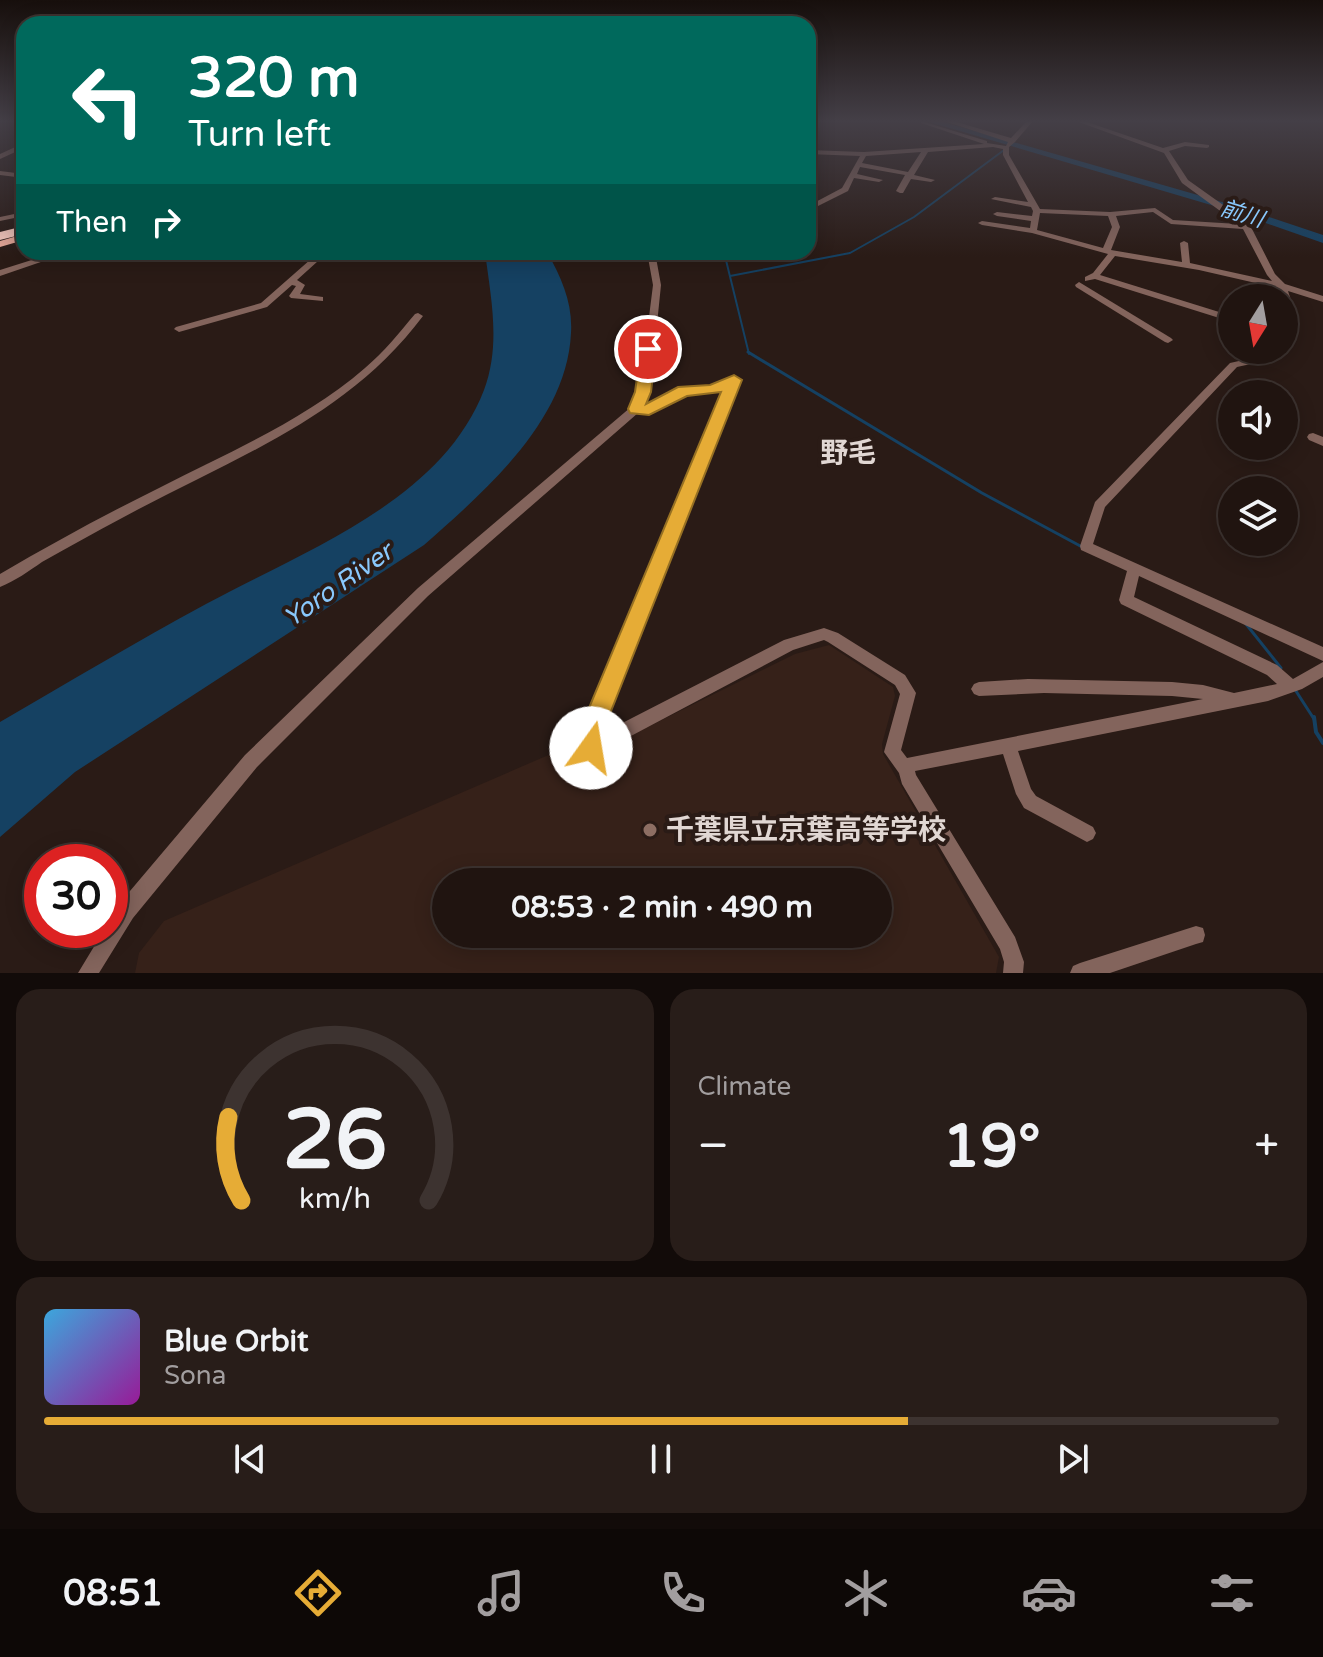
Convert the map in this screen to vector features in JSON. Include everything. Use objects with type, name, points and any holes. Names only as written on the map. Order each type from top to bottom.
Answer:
[{"type":"street","points":[[816,205],[845,189],[859,166]]},
{"type":"street","points":[[867,166],[931,180]]},
{"type":"street","points":[[900,191],[915,166]]},
{"type":"street","points":[[1012,166],[1036,212],[1033,231]]},
{"type":"street","points":[[1175,166],[1185,181],[1245,227],[1271,275],[1280,284]]},
{"type":"street","points":[[853,176],[879,180]]},
{"type":"street","points":[[995,199],[1036,212]]},
{"type":"street","points":[[997,214],[1111,214],[1155,210],[1168,221],[1245,227]]},
{"type":"street","points":[[1111,214],[1116,227],[1110,252],[1094,276],[1079,285],[1113,303],[1168,340]]},
{"type":"street","points":[[982,223],[1033,231],[1110,252],[1186,264],[1273,284]]},
{"type":"street","points":[[1184,243],[1186,264]]},
{"type":"street","points":[[0,273],[41,260]]},
{"type":"street","points":[[179,329],[264,305],[316,260]]},
{"type":"street","points":[[615,439],[646,411],[657,285],[655,260]]},
{"type":"street","points":[[1094,276],[1218,315]]},
{"type":"street","points":[[293,282],[301,285],[294,296],[320,299]]},
{"type":"street","points":[[1298,291],[1323,299]]},
{"type":"street","points":[[0,581],[188,474],[300,422],[328,404],[380,361],[418,316]]},
{"type":"street","points":[[1238,364],[1234,365],[1173,432],[1099,505],[1086,546],[1323,654]]},
{"type":"street","points":[[88,973],[126,911],[251,761],[423,592],[646,411],[684,391],[712,390],[734,380],[588,739],[591,748],[789,645],[824,634],[900,680],[908,693],[892,752],[906,769],[908,778],[1008,944],[1014,962],[1013,973]]},
{"type":"street","points":[[1134,569],[1126,600],[1272,670],[1290,686]]},
{"type":"street","points":[[906,769],[911,764],[1236,701],[1290,686],[1323,669]]},
{"type":"street","points":[[979,689],[1024,684],[1180,690],[1211,692],[1236,701]]},
{"type":"street","points":[[1008,745],[1024,794],[1030,802],[1087,833]]},
{"type":"street","points":[[1080,973],[1196,935]]},
{"type":"shaded area","name":"千葉県立京葉高等学校","points":[[829,645],[893,687],[895,696],[882,744],[883,754],[999,957],[996,973],[135,973],[139,953],[164,921],[574,744],[579,761],[795,654]]},
{"type":"water","name":"Yoro River","points":[[486,260],[551,260],[568,301],[571,333],[566,365],[555,396],[539,425],[496,477],[424,545],[75,772],[0,837],[0,722],[180,618],[325,543],[403,493],[436,463],[464,429],[484,390],[492,356],[492,304]]},
{"type":"waterway","points":[[816,260],[850,253],[914,217],[982,166]]},
{"type":"waterway","name":"前川","points":[[1088,166],[1232,208],[1323,239]]},
{"type":"waterway","points":[[726,260],[749,352]]},
{"type":"waterway","points":[[730,276],[813,260]]},
{"type":"waterway","points":[[749,352],[982,493],[1084,548]]},
{"type":"waterway","points":[[1246,624],[1281,668]]},
{"type":"waterway","points":[[1294,688],[1314,719]]},
{"type":"waterway","points":[[1314,717],[1316,732],[1323,743]]},
{"type":"place","name":"千葉県立京葉高等学校","points":[[650,830]]},
{"type":"district","name":"野毛","points":[[848,453]]},
{"type":"route","points":[[591,748],[588,739],[734,380],[730,379],[712,390],[680,392],[649,410],[636,409],[647,373],[648,349]]}]
